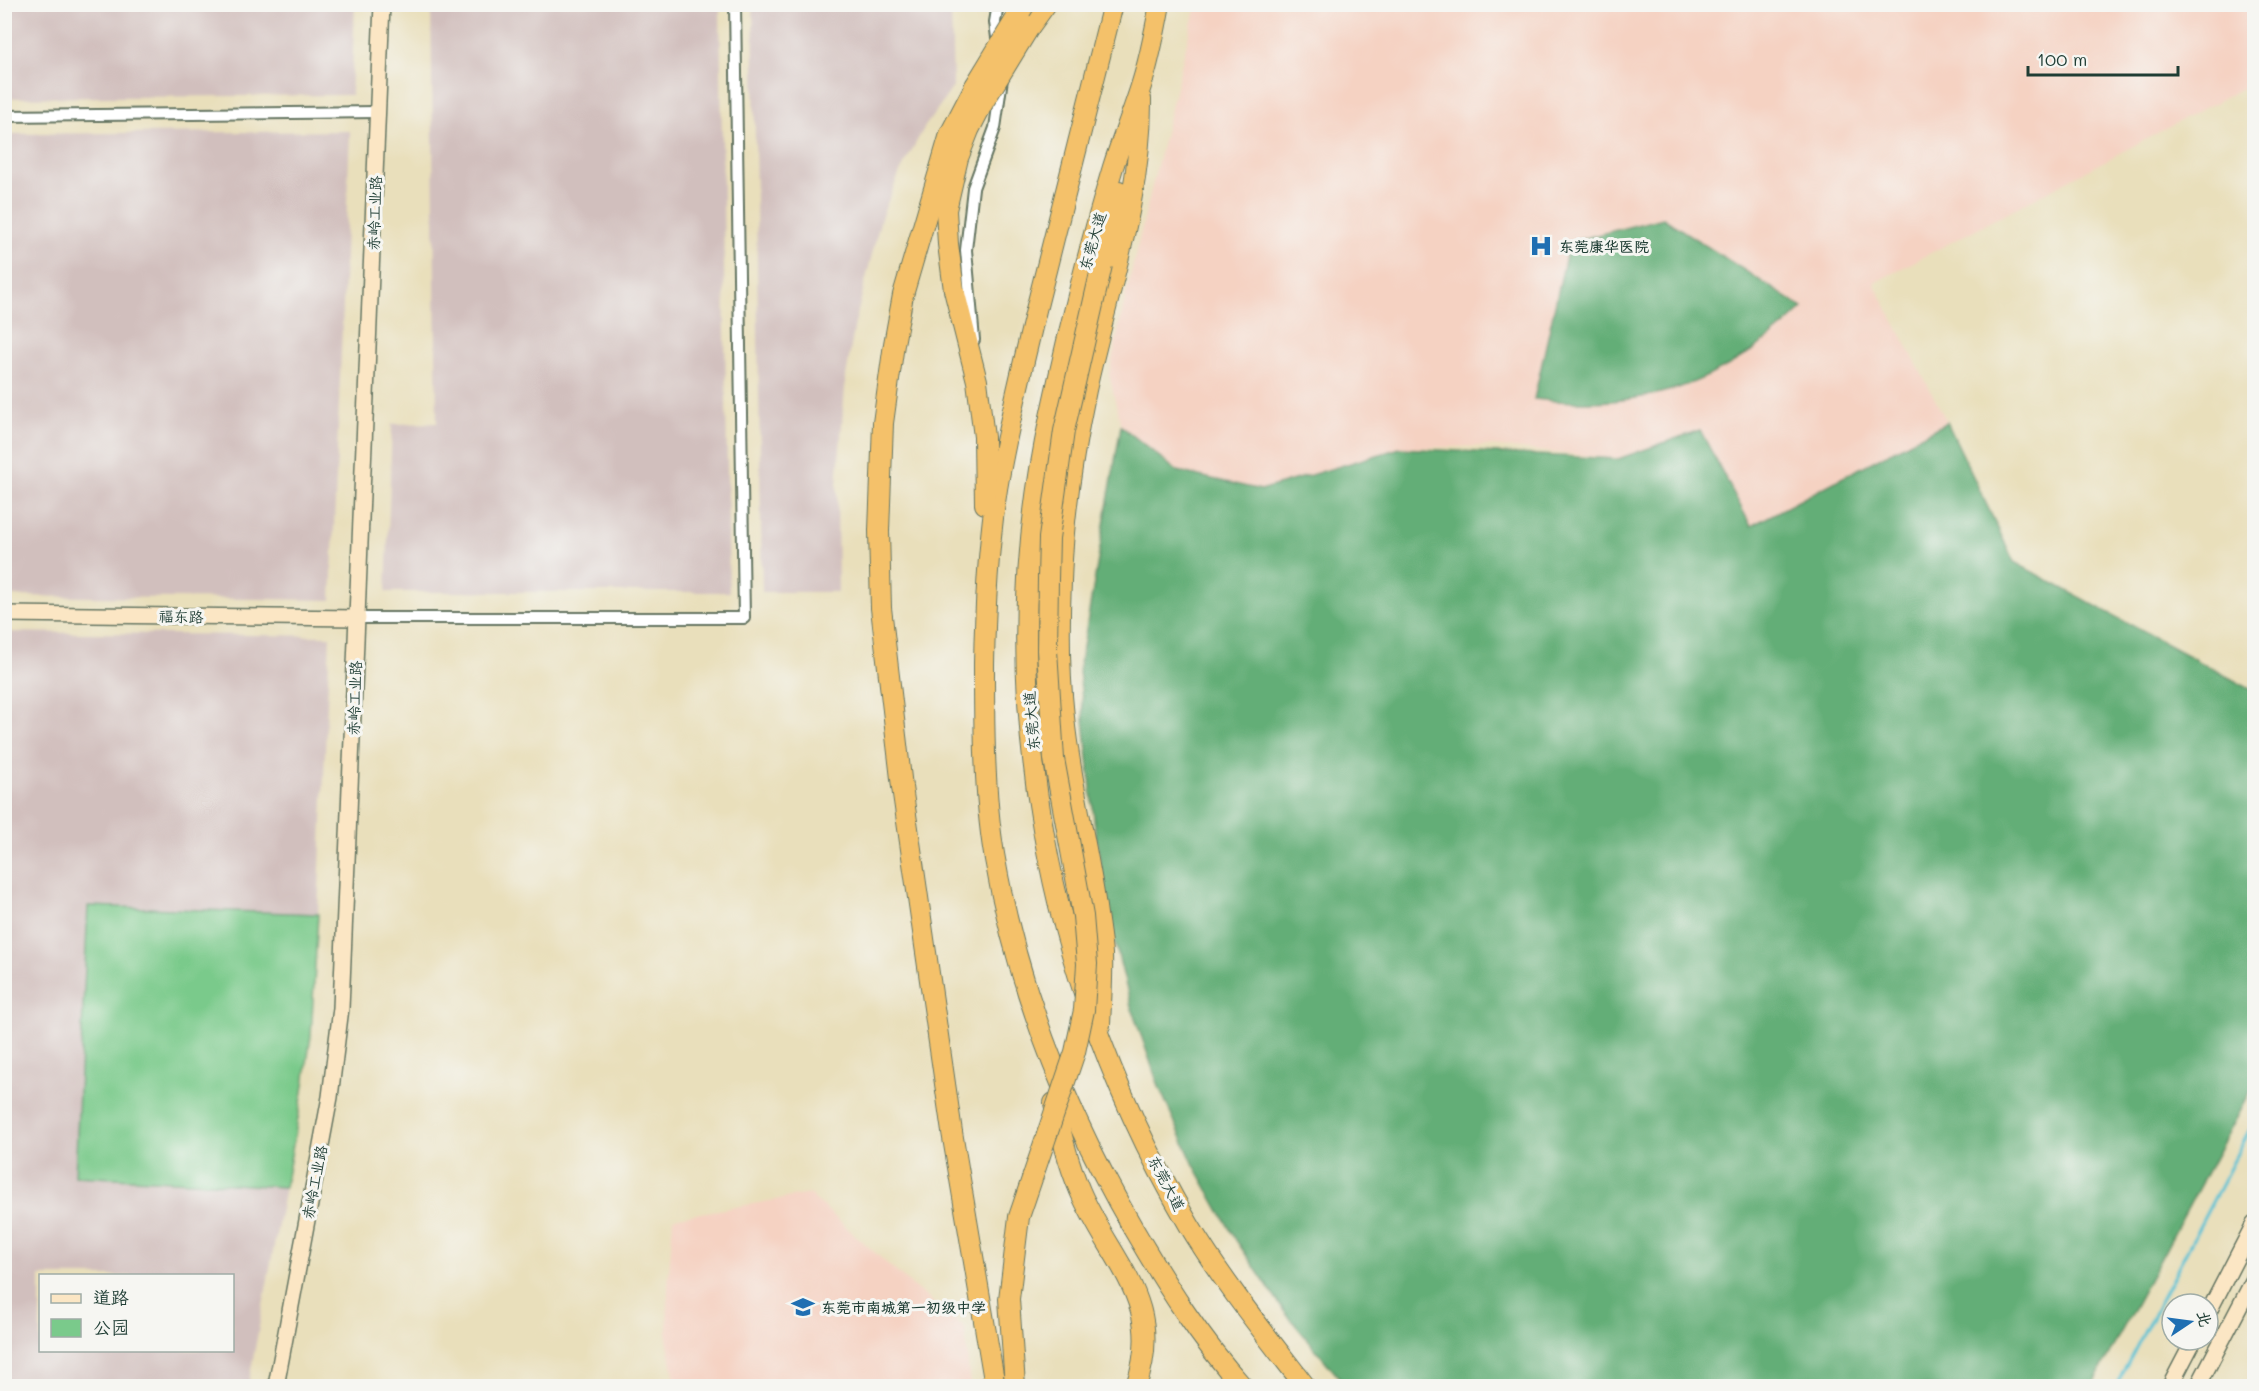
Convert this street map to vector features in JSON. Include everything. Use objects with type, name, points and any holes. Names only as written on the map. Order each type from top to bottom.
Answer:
[{"type":"highway","points":[[921,229],[958,158],[980,94],[1025,4]]},
{"type":"highway","points":[[995,1386],[952,1132],[890,698],[881,608],[879,531],[883,423],[894,344],[903,295],[950,134],[1046,4]]},
{"type":"highway","points":[[985,598],[997,489],[1011,414],[1113,4]]},
{"type":"highway","name":"东莞大道","points":[[1160,4],[1141,86],[1114,165],[1080,281],[1049,421],[1036,489],[1027,602],[1027,678],[1045,846],[1073,960],[1099,1039],[1126,1102],[1190,1227],[1226,1281],[1305,1386]]},
{"type":"highway","points":[[1147,65],[1169,4]]},
{"type":"highway","points":[[1016,1386],[1009,1299],[1019,1217],[1075,1052],[1085,998],[1087,964],[1083,916],[1054,759],[1047,650],[1049,538],[1064,431],[1141,86]]},
{"type":"highway","points":[[1099,1039],[1102,953],[1064,717],[1061,580],[1068,500],[1078,433],[1137,170],[1141,132],[1141,86]]},
{"type":"highway","points":[[958,158],[946,210],[954,290],[977,381],[984,436],[986,759],[994,851],[1018,961],[1041,1036],[1055,1072],[1105,1181],[1180,1305],[1219,1360],[1242,1386]]},
{"type":"highway","points":[[1041,1036],[1047,1079],[1065,1149],[1080,1192],[1132,1286],[1142,1311],[1146,1336],[1143,1367],[1136,1386]]},
{"type":"street","name":"赤岭工业路","points":[[276,1386],[330,1097],[338,1038],[358,618],[382,4]]},
{"type":"street","points":[[358,618],[744,618],[735,4]]},
{"type":"street","points":[[977,381],[966,250],[974,188],[995,128],[1002,84],[995,22],[998,4]]},
{"type":"street","points":[[4,116],[378,112]]},
{"type":"street","name":"福东路","points":[[4,614],[358,618]]},
{"type":"street","points":[[2219,1292],[2254,1224]]},
{"type":"street","points":[[2198,1386],[2254,1279]]},
{"type":"street","points":[[2170,1386],[2188,1352]]},
{"type":"shaded area","points":[[4,5],[355,5],[351,95],[5,98]]},
{"type":"shaded area","points":[[431,5],[720,5],[729,592],[386,592],[392,424],[437,423]]},
{"type":"shaded area","points":[[753,5],[951,5],[953,87],[924,128],[900,172],[881,218],[855,323],[846,376],[837,484],[838,592],[762,592]]},
{"type":"shaded area","name":"东莞康华医院","points":[[1196,5],[2254,5],[2254,82],[1874,283],[1947,422],[1751,526],[1700,430],[1618,459],[1491,446],[1400,448],[1261,490],[1177,471],[1121,426],[1109,374],[1125,298]]},
{"type":"shaded area","points":[[350,131],[331,600],[5,596],[5,134]]},
{"type":"shaded area","points":[[4,632],[330,636],[318,914],[89,906],[76,1176],[285,1187],[248,1386],[5,1386]]},
{"type":"shaded area","name":"东莞市南城第一初级中学","points":[[809,1194],[909,1283],[965,1328],[970,1386],[676,1386],[667,1339],[673,1218]]},
{"type":"green space","points":[[1663,218],[1803,308],[1773,335],[1743,357],[1712,374],[1680,387],[1647,396],[1611,401],[1574,402],[1534,399],[1569,242]]},
{"type":"green space","points":[[1947,422],[2014,562],[2254,691],[2254,1085],[2092,1386],[1346,1386],[1284,1311],[1236,1240],[1194,1165],[1159,1087],[1131,1006],[1110,923],[1096,838],[1079,670],[1121,426],[1177,471],[1261,490],[1400,448],[1618,459],[1700,430],[1751,526]]},
{"type":"green space","points":[[88,906],[318,914],[311,1035],[285,1187],[75,1176]]},
{"type":"waterway","points":[[2116,1386],[2254,1122]]},
{"type":"place","name":"东莞康华医院","points":[[1541,246]]},
{"type":"place","name":"东莞市南城第一初级中学","points":[[803,1307]]}]
